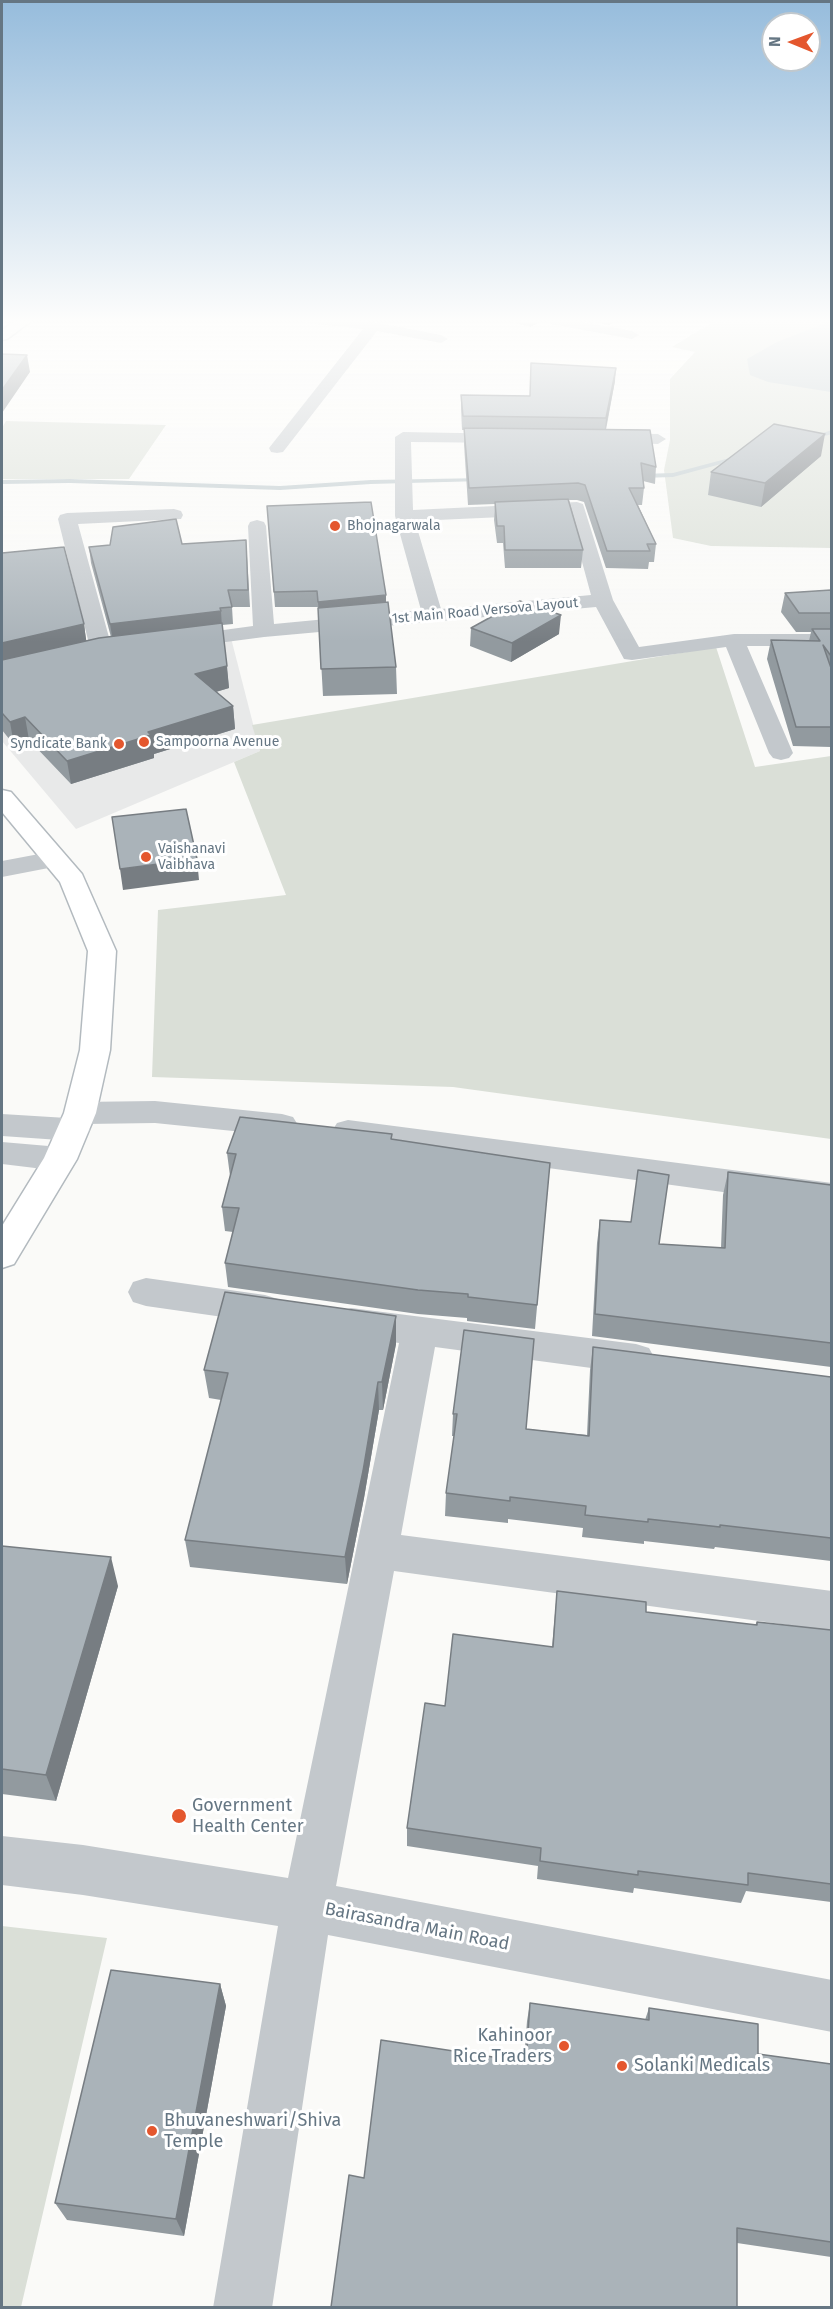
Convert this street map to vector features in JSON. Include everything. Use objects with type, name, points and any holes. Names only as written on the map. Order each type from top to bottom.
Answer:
[{"type":"main road","points":[[2,797],[73,880],[102,951],[95,1050],[72,1134],[2,1255]]},
{"type":"street","points":[[277,448],[294,427]]},
{"type":"street","points":[[433,616],[404,516],[403,437],[531,438]]},
{"type":"street","points":[[589,438],[658,439]]},
{"type":"street","points":[[404,516],[577,508],[603,600],[632,654],[734,640],[831,640]]},
{"type":"street","points":[[125,649],[92,654],[67,519],[174,515]]},
{"type":"street","points":[[257,526],[264,632]]},
{"type":"street","name":"1st Main Road Versova Layout","points":[[160,645],[264,632],[603,600]]},
{"type":"street","points":[[734,640],[781,753]]},
{"type":"street","points":[[2,869],[55,859]]},
{"type":"street","points":[[2,1153],[155,1112],[397,1136],[831,1195]]},
{"type":"street","points":[[2,1125],[72,1134]]},
{"type":"street","points":[[146,1292],[667,1363]]},
{"type":"street","points":[[242,2307],[307,1906],[420,1331]]},
{"type":"street","points":[[377,1550],[831,1611]]},
{"type":"street","name":"Bairasandra Main Road","points":[[2,1860],[83,1870],[307,1906],[831,2006]]},
{"type":"shaded area","points":[[165,427],[129,479],[2,479],[2,428]]},
{"type":"shaded area","points":[[670,427],[831,427],[831,548],[711,546],[673,538],[664,470],[670,440]]},
{"type":"shaded area","points":[[231,638],[260,751],[76,829],[2,741],[2,679]]},
{"type":"shaded area","points":[[716,647],[755,767],[831,756],[831,1139],[453,1087],[152,1077],[158,910],[286,895],[234,762],[260,751],[252,725]]},
{"type":"shaded area","points":[[2,1926],[107,1938],[21,2307],[2,2307]]},
{"type":"building","points":[[770,427],[788,427],[825,434],[765,483],[711,472]]},
{"type":"building","points":[[464,428],[650,430],[656,467],[641,463],[644,488],[629,488],[656,544],[647,544],[650,551],[607,551],[585,485],[578,483],[469,488]]},
{"type":"building","points":[[568,499],[583,550],[505,550],[504,526],[497,526],[495,502]]},
{"type":"building","points":[[371,502],[386,595],[318,602],[317,591],[274,592],[267,506]]},
{"type":"building","points":[[176,519],[182,544],[246,540],[248,590],[228,590],[232,607],[220,608],[221,611],[110,624],[89,547],[110,545],[113,527]]},
{"type":"building","points":[[64,547],[84,624],[2,643],[2,553]]},
{"type":"building","points":[[831,590],[831,613],[799,613],[785,593]]},
{"type":"building","points":[[520,601],[561,615],[512,643],[471,628]]},
{"type":"building","points":[[388,602],[396,667],[321,669],[318,608]]},
{"type":"building","points":[[222,623],[227,666],[195,674],[233,706],[148,732],[151,735],[67,761],[25,717],[10,722],[2,713],[2,660],[99,638]]},
{"type":"building","points":[[812,629],[831,629],[831,656],[823,645],[831,668],[831,727],[796,727],[771,640],[820,641]]},
{"type":"building","points":[[186,809],[197,859],[120,869],[112,817]]},
{"type":"building","points":[[240,1117],[392,1134],[391,1139],[550,1163],[537,1305],[225,1263],[239,1208],[222,1207],[236,1154],[227,1153]]},
{"type":"building","points":[[638,1170],[669,1175],[659,1244],[725,1248],[728,1172],[831,1185],[831,1343],[595,1314],[600,1220],[631,1222]]},
{"type":"building","points":[[225,1292],[396,1316],[382,1382],[378,1382],[345,1557],[185,1540],[228,1373],[204,1370]]},
{"type":"building","points":[[464,1330],[534,1339],[526,1429],[589,1436],[593,1347],[831,1377],[831,1538],[720,1525],[720,1527],[648,1519],[648,1522],[585,1515],[586,1506],[510,1497],[510,1501],[446,1493],[457,1414],[453,1414]]},
{"type":"building","points":[[2,1546],[111,1557],[46,1775],[2,1769]]},
{"type":"building","points":[[557,1591],[646,1602],[646,1612],[757,1625],[757,1622],[831,1630],[831,1884],[748,1873],[748,1885],[638,1871],[638,1875],[540,1861],[541,1848],[407,1828],[425,1703],[445,1706],[453,1634],[553,1647]]},
{"type":"building","points":[[111,1970],[220,1984],[176,2219],[55,2203]]},
{"type":"building","points":[[530,2003],[649,2020],[649,2008],[758,2024],[758,2054],[831,2064],[831,2242],[737,2228],[737,2307],[331,2307],[349,2175],[364,2178],[381,2040],[526,2062]]},
{"type":"waterway","points":[[810,438],[832,432]]},
{"type":"waterway","points":[[641,476],[673,475],[741,457]]},
{"type":"waterway","points":[[2,482],[70,481],[280,488],[371,482],[483,479]]},
{"type":"place","name":"Bhojnagarwala","points":[[335,526]]},
{"type":"place","name":"Sampoorna Avenue","points":[[144,742]]},
{"type":"place","name":"Syndicate Bank","points":[[119,744]]},
{"type":"place","name":"Vaishanavi Vaibhava","points":[[146,857]]},
{"type":"place","name":"Government Health Center","points":[[179,1816]]},
{"type":"place","name":"Kahinoor Rice Traders","points":[[564,2046]]},
{"type":"place","name":"Solanki Medicals","points":[[622,2066]]},
{"type":"place","name":"Bhuvaneshwari/Shiva Temple","points":[[152,2131]]}]
